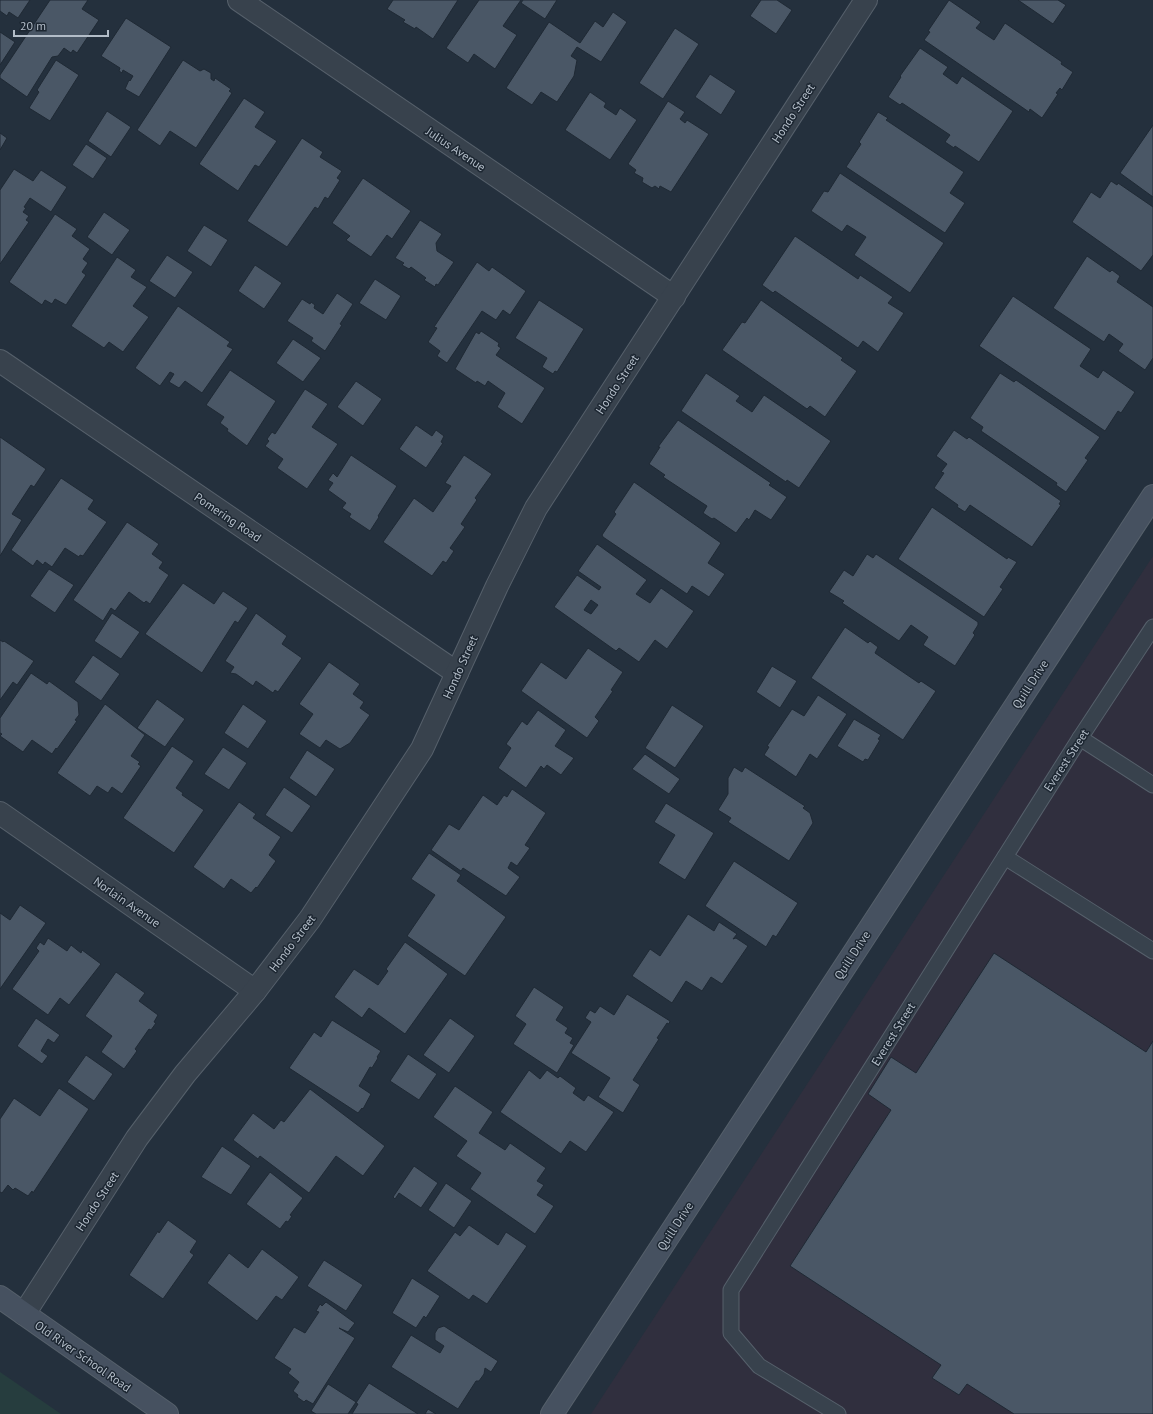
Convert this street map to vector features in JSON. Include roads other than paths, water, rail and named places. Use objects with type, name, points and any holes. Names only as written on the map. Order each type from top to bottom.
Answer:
[{"type":"street","name":"Julius Avenue","points":[[239,0],[674,297]]},
{"type":"street","name":"Hondo Street","points":[[24,1314],[137,1138],[185,1074],[254,991],[310,919],[422,749],[442,709],[456,673],[497,586],[536,508],[866,0]]},
{"type":"street","name":"Pomering Road","points":[[0,361],[456,673]]},
{"type":"street","name":"Quill Drive","points":[[552,1414],[1153,496]]},
{"type":"street","name":"Norlain Avenue","points":[[0,813],[254,991]]},
{"type":"street","name":"Old River School Road","points":[[0,1297],[167,1414]]},
{"type":"lane","name":"Everest Street","points":[[838,1414],[759,1366],[731,1333],[731,1290],[1080,738],[1153,627]]},
{"type":"lane","points":[[1080,738],[1153,785]]},
{"type":"lane","points":[[1005,856],[1153,951]]}]
